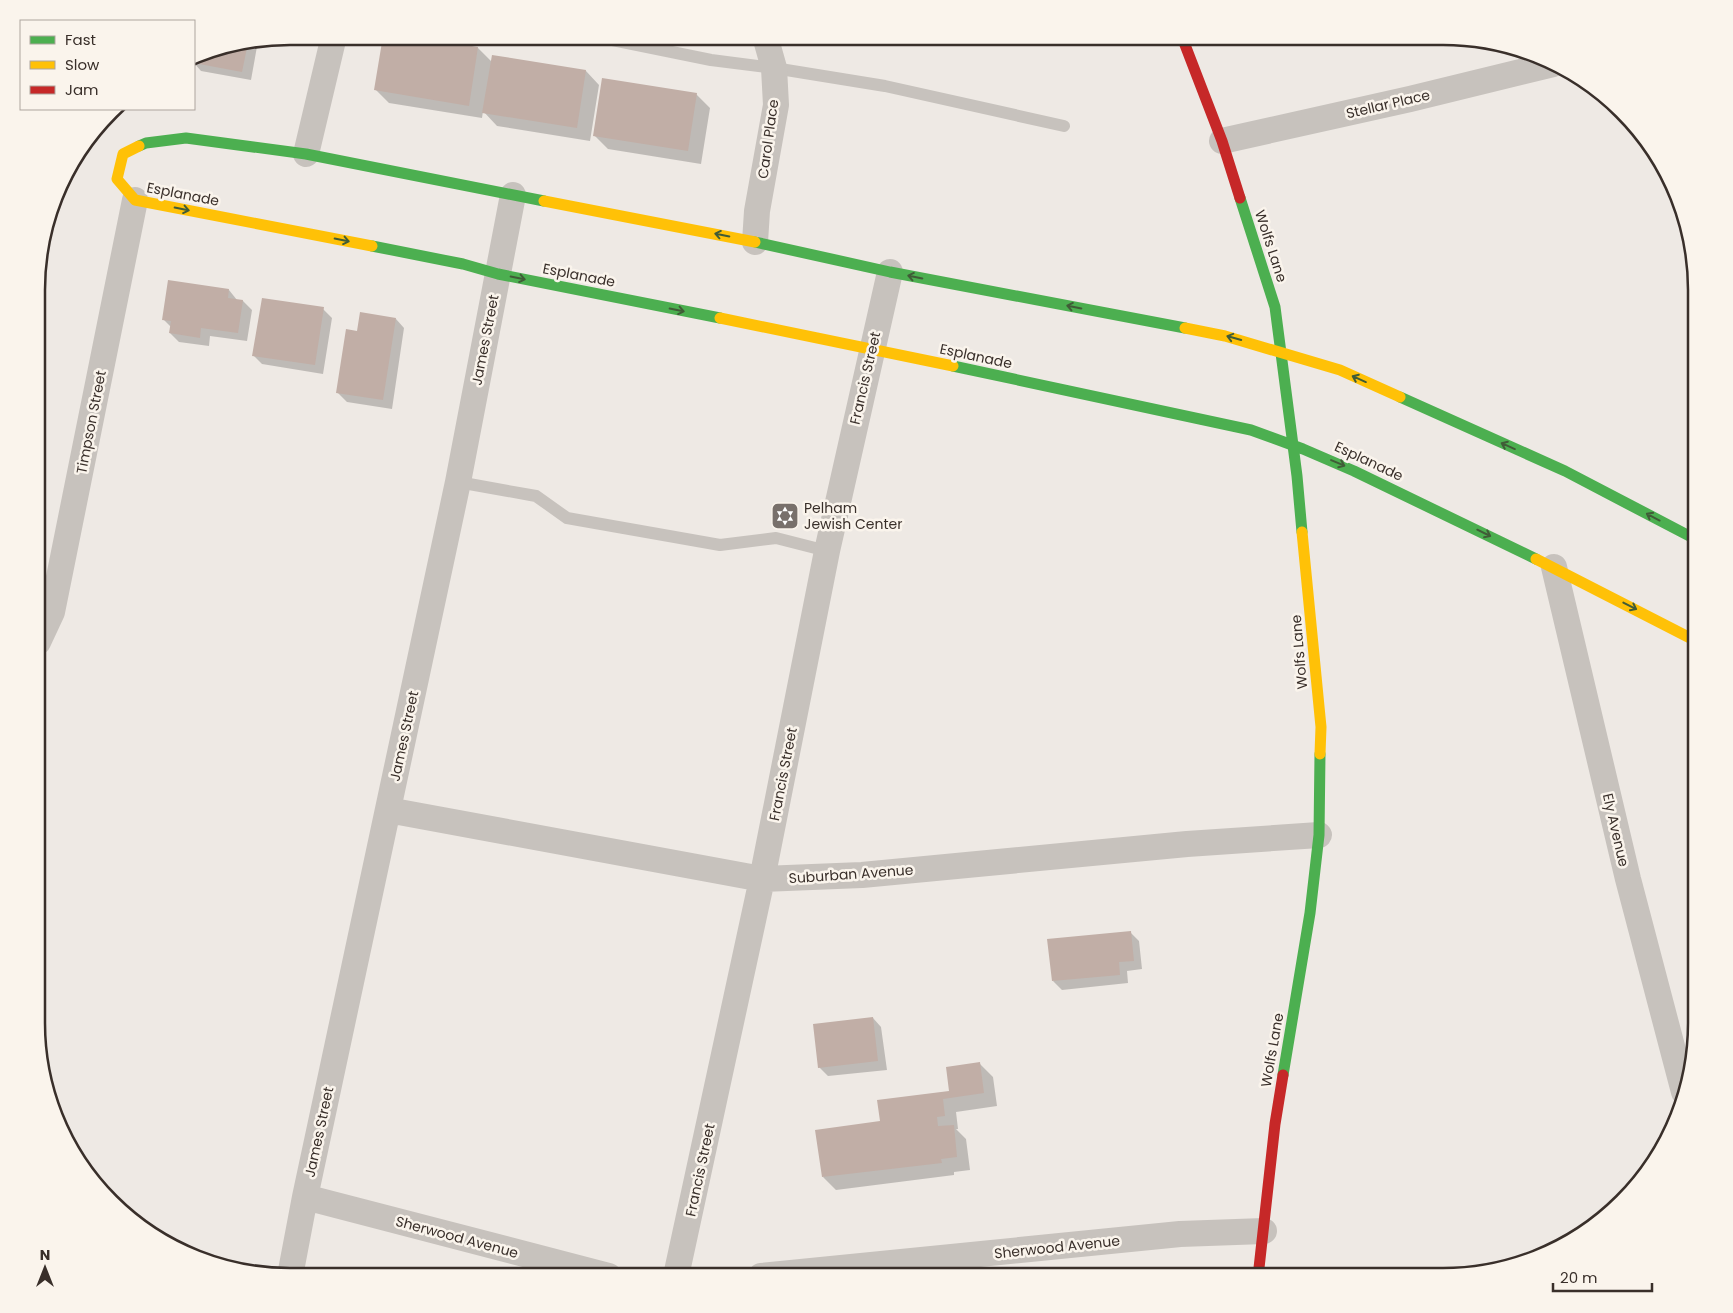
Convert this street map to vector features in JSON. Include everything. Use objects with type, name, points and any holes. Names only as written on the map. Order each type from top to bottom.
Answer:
[{"type":"street","points":[[306,154],[332,45]]},
{"type":"street","name":"Carol Place","points":[[755,242],[757,211],[776,104],[774,68],[768,45]]},
{"type":"street","name":"Wolfs Lane","points":[[1185,45],[1222,141],[1275,308],[1293,444],[1321,726],[1319,835],[1310,913],[1275,1124],[1259,1268]]},
{"type":"street","name":"Stellar Place","points":[[1222,141],[1410,99],[1543,66]]},
{"type":"street","name":"Esplanade","points":[[1688,536],[1565,471],[1340,370],[1226,336],[890,272],[755,242],[306,154],[186,138],[146,143],[122,154],[117,179],[135,200],[462,264],[498,274],[871,348],[1251,430],[1293,444],[1363,474],[1554,567],[1688,637]]},
{"type":"street","name":"James Street","points":[[292,1268],[305,1197],[458,482],[513,195]]},
{"type":"street","name":"Timpson Street","points":[[45,627],[52,612],[135,200]]},
{"type":"street","name":"Francis Street","points":[[678,1268],[762,879],[826,552],[871,348],[890,272]]},
{"type":"street","name":"Ely Avenue","points":[[1554,567],[1628,879],[1681,1081]]},
{"type":"street","name":"Suburban Avenue","points":[[388,810],[762,879],[862,875],[1187,844],[1319,835]]},
{"type":"street","name":"Sherwood Avenue","points":[[305,1197],[578,1268]]},
{"type":"street","name":"Sherwood Avenue","points":[[841,1268],[1180,1234],[1264,1231]]},
{"type":"lane","points":[[637,45],[711,60],[885,86],[1064,126]]},
{"type":"lane","points":[[458,482],[536,496],[567,518],[720,545],[776,538],[826,552]]},
{"type":"building","points":[[382,45],[466,45],[478,47],[469,106],[374,90]]},
{"type":"building","points":[[247,49],[242,72],[197,64],[226,53]]},
{"type":"building","points":[[492,55],[586,70],[577,128],[482,113]]},
{"type":"building","points":[[602,78],[697,93],[688,151],[593,136]]},
{"type":"building","points":[[168,280],[229,289],[228,298],[243,300],[238,333],[201,328],[200,338],[169,333],[171,321],[162,320]]},
{"type":"building","points":[[262,298],[324,307],[315,365],[252,356]]},
{"type":"building","points":[[360,312],[396,318],[383,400],[336,393],[346,329],[357,331]]},
{"type":"building","points":[[1131,931],[1134,961],[1119,962],[1120,975],[1052,981],[1047,939]]},
{"type":"building","points":[[873,1017],[878,1061],[818,1068],[813,1024]]},
{"type":"building","points":[[980,1062],[984,1093],[943,1099],[945,1116],[937,1117],[938,1126],[954,1125],[957,1157],[941,1159],[942,1163],[822,1177],[815,1130],[880,1121],[877,1100],[949,1091],[946,1067]]},
{"type":"traffic: fast","points":[[139,146],[146,143],[186,138],[306,154],[544,201]]},
{"type":"traffic: fast","points":[[1240,198],[1275,307],[1297,476],[1302,532]]},
{"type":"traffic: fast","points":[[755,242],[890,272],[1185,328]]},
{"type":"traffic: fast","points":[[372,246],[463,264],[498,274],[720,318]]},
{"type":"traffic: fast","points":[[953,366],[1251,430],[1303,449],[1354,471],[1536,559]]},
{"type":"traffic: fast","points":[[1400,397],[1565,471],[1688,535]]},
{"type":"traffic: fast","points":[[1283,1075],[1310,913],[1319,835],[1320,754]]},
{"type":"traffic: slow","points":[[139,146],[123,154],[117,179],[135,200],[372,246]]},
{"type":"traffic: slow","points":[[544,201],[755,242]]},
{"type":"traffic: slow","points":[[720,318],[953,366]]},
{"type":"traffic: slow","points":[[1185,328],[1225,336],[1340,370],[1400,397]]},
{"type":"traffic: slow","points":[[1302,532],[1321,727],[1320,754]]},
{"type":"traffic: slow","points":[[1536,559],[1688,637]]},
{"type":"traffic: jam","points":[[1185,45],[1222,141],[1240,198]]},
{"type":"traffic: jam","points":[[1259,1268],[1275,1124],[1283,1075]]},
{"type":"place","name":"Pelham Jewish Center","points":[[785,516]]}]
